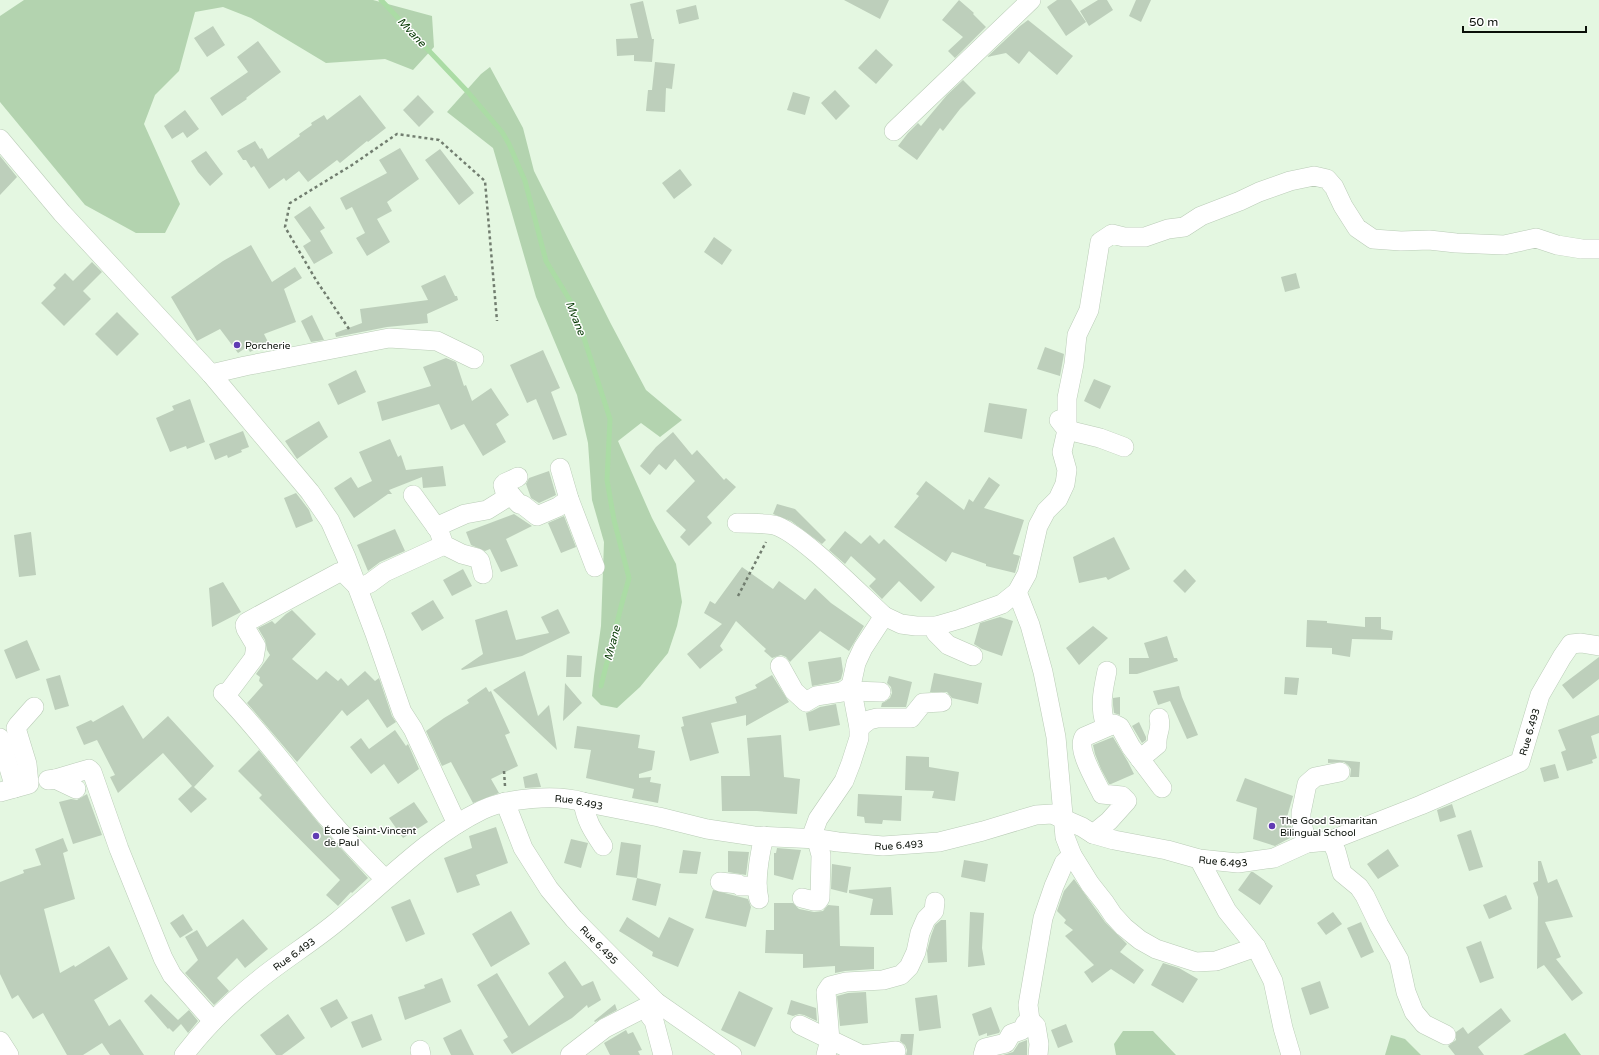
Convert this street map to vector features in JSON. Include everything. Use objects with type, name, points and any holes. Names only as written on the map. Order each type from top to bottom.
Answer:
[{"type":"street","points":[[894,131],[1031,0]]},
{"type":"street","points":[[0,139],[62,213],[314,487],[359,588],[402,712],[413,729],[457,824]]},
{"type":"street","points":[[737,523],[775,525],[786,530],[810,548],[884,616],[901,624],[936,626],[960,620],[1002,604],[1017,592],[1027,574],[1038,526],[1046,511],[1058,499],[1065,484],[1067,470],[1062,452],[1067,430],[1067,398],[1074,364],[1077,335],[1089,310],[1100,242],[1112,234],[1124,237],[1145,237],[1168,229],[1184,227],[1201,216],[1259,192],[1290,181],[1314,176],[1326,179],[1334,187],[1343,206],[1357,228],[1373,239],[1401,241],[1429,240],[1504,245],[1536,238],[1564,246],[1582,249],[1599,249]]},
{"type":"street","points":[[211,374],[389,338],[437,341],[474,359]]},
{"type":"street","points":[[1054,414],[1067,430],[1100,438],[1124,448]]},
{"type":"street","points":[[560,468],[569,499],[595,567]]},
{"type":"street","points":[[518,477],[505,482],[503,485],[505,492],[537,516],[558,507],[569,499]]},
{"type":"street","points":[[413,495],[436,527],[444,546],[462,554],[477,558],[480,561],[483,574]]},
{"type":"street","points":[[436,527],[465,514],[487,510],[511,495]]},
{"type":"street","points":[[359,588],[370,583],[384,572],[444,546]]},
{"type":"street","points":[[359,588],[341,572],[247,622],[245,625],[246,629],[256,646],[254,658],[227,694],[223,693],[245,716],[318,806],[362,856],[385,879]]},
{"type":"street","points":[[1017,592],[1030,625],[1056,737],[1062,818],[1065,837],[1072,855],[1090,884],[1106,903],[1113,915],[1140,940],[1156,949],[1196,962],[1216,961],[1256,947]]},
{"type":"street","points":[[802,898],[814,901],[820,898],[821,855],[815,838],[818,819],[846,775],[859,738],[859,728],[852,689],[856,663],[863,648],[884,616]]},
{"type":"street","points":[[936,626],[936,633],[948,645],[973,656]]},
{"type":"street","name":"Rue 6.493","points":[[184,1055],[198,1037],[231,1002],[262,977],[315,940],[426,845],[457,824],[483,809],[505,802],[538,799],[572,799],[707,829],[754,836],[815,838],[838,842],[883,846],[939,842],[983,831],[1036,815],[1052,814],[1082,826],[1093,834],[1114,840],[1167,850],[1199,859],[1238,863],[1274,858],[1307,843],[1329,841],[1421,805],[1520,762],[1540,695],[1562,657],[1571,644],[1581,643],[1599,646]]},
{"type":"street","points":[[780,666],[794,691],[806,702],[816,696],[852,689],[880,692]]},
{"type":"street","points":[[1106,726],[1103,714],[1102,699],[1107,671]]},
{"type":"street","points":[[859,728],[868,720],[877,718],[911,718],[923,703],[942,702]]},
{"type":"street","points":[[15,788],[27,764],[16,728],[34,707]]},
{"type":"street","points":[[1140,759],[1157,745],[1156,736],[1161,727],[1159,718]]},
{"type":"street","points":[[1093,834],[1109,821],[1127,801],[1122,796],[1102,794],[1084,756],[1081,744],[1084,737],[1106,726],[1114,724],[1120,727],[1140,759],[1162,788]]},
{"type":"street","points":[[0,738],[15,788]]},
{"type":"street","points":[[15,788],[88,769],[92,772],[119,849],[163,958],[172,975],[213,1021]]},
{"type":"street","points":[[1307,843],[1301,813],[1306,787],[1315,777],[1340,772]]},
{"type":"street","points":[[55,778],[76,789]]},
{"type":"street","name":"Rue 6.495","points":[[505,802],[523,848],[549,889],[574,919],[656,1002],[732,1055]]},
{"type":"street","points":[[583,802],[588,823],[603,846]]},
{"type":"street","points":[[720,882],[738,884],[758,892],[760,854],[764,836]]},
{"type":"street","points":[[1329,841],[1332,843],[1336,851],[1342,873],[1358,887],[1365,896],[1379,925],[1399,960],[1406,992],[1414,1012],[1424,1024],[1446,1035]]},
{"type":"street","points":[[1038,1055],[1039,1044],[1036,1026],[1030,1020],[1028,1005],[1043,918],[1064,862],[1072,855]]},
{"type":"street","points":[[1199,859],[1227,911],[1256,947],[1273,981],[1283,1028],[1291,1055]]},
{"type":"street","points":[[828,1048],[826,992],[830,986],[846,982],[883,980],[901,975],[909,967],[916,952],[920,933],[926,919],[934,911],[935,902]]},
{"type":"street","points":[[570,1055],[605,1028],[656,1002]]},
{"type":"street","points":[[656,1002],[650,1016],[654,1021],[663,1055]]},
{"type":"street","points":[[983,1055],[985,1048],[1006,1043],[1011,1034],[1022,1030],[1025,1024],[1030,1020]]},
{"type":"street","points":[[800,1025],[828,1048],[862,1055],[896,1051]]},
{"type":"street","points":[[0,1041],[9,1055]]},
{"type":"path","points":[[359,344],[316,280],[285,227],[290,203],[352,165],[397,134],[439,140],[485,181],[497,321]]},
{"type":"path","points":[[738,596],[775,525]]},
{"type":"green space","points":[[24,0],[373,0],[432,16],[434,47],[413,70],[385,59],[326,63],[251,18],[223,7],[195,12],[179,71],[155,95],[144,124],[180,204],[165,233],[136,233],[85,205],[0,102],[0,16]]},
{"type":"green space","points":[[490,67],[523,128],[534,171],[646,390],[682,420],[660,437],[641,423],[618,441],[652,518],[676,564],[682,602],[677,626],[668,653],[640,687],[617,708],[601,705],[592,696],[601,626],[604,542],[592,500],[588,443],[577,395],[536,297],[493,148],[447,112],[481,74]]},
{"type":"green space","points":[[1123,1031],[1153,1031],[1176,1055],[1116,1055],[1114,1044]]},
{"type":"green space","points":[[1565,1033],[1581,1055],[1523,1055]]},
{"type":"green space","points":[[1391,1035],[1405,1039],[1421,1055],[1385,1055]]},
{"type":"building","points":[[844,0],[889,0],[880,19]]},
{"type":"building","points":[[959,0],[974,13],[973,14],[986,27],[955,58],[948,51],[963,37],[942,20]]},
{"type":"building","points":[[1057,0],[1071,0],[1086,22],[1066,36],[1047,7]]},
{"type":"building","points":[[1098,0],[1107,0],[1113,10],[1089,26],[1080,11]]},
{"type":"building","points":[[1136,0],[1151,0],[1141,22],[1129,16]]},
{"type":"building","points":[[643,1],[652,39],[654,39],[652,62],[634,61],[634,55],[617,56],[616,39],[638,38],[630,4]]},
{"type":"building","points":[[696,5],[699,19],[679,24],[676,10]]},
{"type":"building","points":[[1028,20],[1073,56],[1057,75],[1029,51],[1019,64],[1006,53],[987,57]]},
{"type":"building","points":[[213,26],[225,45],[207,57],[194,38]]},
{"type":"building","points":[[258,41],[281,72],[246,98],[247,99],[222,116],[210,98],[248,72],[237,57]]},
{"type":"building","points":[[876,49],[893,65],[876,84],[858,68]]},
{"type":"building","points":[[655,62],[675,64],[672,89],[666,88],[665,112],[646,111],[648,90],[652,90]]},
{"type":"building","points":[[963,80],[976,93],[960,109],[943,131],[940,128],[917,160],[898,146],[918,123],[921,126],[947,95]]},
{"type":"building","points":[[835,90],[850,106],[836,120],[821,103]]},
{"type":"building","points":[[793,92],[810,97],[805,115],[787,110]]},
{"type":"building","points":[[360,95],[386,128],[340,163],[337,160],[308,182],[299,171],[286,181],[284,178],[269,189],[254,166],[251,168],[246,160],[243,160],[237,151],[255,141],[260,149],[262,148],[268,159],[300,136],[299,134],[312,125],[311,123],[324,115],[327,120]]},
{"type":"building","points":[[418,95],[434,112],[419,127],[403,110]]},
{"type":"building","points":[[185,110],[199,129],[187,138],[183,132],[172,139],[164,126]]},
{"type":"building","points":[[400,148],[419,179],[387,202],[392,211],[377,219],[390,242],[367,256],[356,238],[365,233],[352,207],[346,210],[340,198],[387,173],[379,160]]},
{"type":"building","points":[[440,149],[474,193],[459,205],[425,160]]},
{"type":"building","points":[[206,151],[223,174],[210,186],[191,161]]},
{"type":"building","points":[[0,156],[17,177],[0,195]]},
{"type":"building","points":[[680,169],[692,185],[674,199],[662,183]]},
{"type":"building","points":[[310,206],[325,228],[320,231],[333,253],[314,264],[303,246],[311,241],[294,217]]},
{"type":"building","points":[[714,237],[732,250],[722,265],[704,252]]},
{"type":"building","points":[[251,245],[272,282],[295,267],[302,278],[284,289],[296,322],[264,334],[268,342],[250,352],[247,347],[238,353],[220,329],[197,341],[171,297],[223,261]]},
{"type":"building","points":[[92,262],[102,272],[83,291],[91,299],[64,326],[41,303],[56,288],[53,285],[65,273],[73,281]]},
{"type":"building","points":[[1296,273],[1300,288],[1285,292],[1281,277]]},
{"type":"building","points":[[445,275],[458,300],[427,314],[428,323],[387,327],[336,337],[335,333],[362,323],[360,309],[428,300],[421,286]]},
{"type":"building","points":[[117,312],[139,334],[117,356],[95,334]]},
{"type":"building","points":[[312,315],[324,340],[311,342],[301,321]]},
{"type":"building","points":[[1045,347],[1064,354],[1060,376],[1037,369]]},
{"type":"building","points":[[543,350],[560,388],[551,392],[567,435],[553,440],[536,399],[527,403],[510,365]]},
{"type":"building","points":[[446,358],[456,362],[464,386],[466,385],[472,401],[491,388],[509,415],[496,424],[506,442],[483,456],[464,424],[451,430],[439,404],[382,421],[377,402],[431,386],[423,367]]},
{"type":"building","points":[[356,370],[366,392],[338,405],[328,384]]},
{"type":"building","points":[[1094,379],[1111,386],[1100,409],[1084,401]]},
{"type":"building","points":[[190,399],[205,442],[187,449],[186,446],[170,452],[156,418],[174,410],[172,406]]},
{"type":"building","points":[[989,403],[1027,409],[1022,439],[984,432]]},
{"type":"building","points":[[319,421],[328,437],[297,459],[285,441]]},
{"type":"building","points":[[243,431],[249,447],[228,458],[227,455],[215,460],[209,444]]},
{"type":"building","points":[[673,432],[692,455],[697,450],[724,480],[726,478],[736,487],[707,517],[712,523],[689,546],[680,537],[686,530],[666,511],[695,481],[675,459],[666,470],[659,464],[650,475],[640,466],[656,447]]},
{"type":"building","points":[[390,439],[398,457],[401,455],[406,470],[443,466],[446,486],[423,488],[422,477],[389,490],[392,494],[388,494],[354,518],[334,488],[351,477],[358,488],[372,481],[359,452]]},
{"type":"building","points":[[549,471],[556,495],[539,503],[531,498],[526,484],[529,478]]},
{"type":"building","points":[[989,477],[1000,485],[984,508],[1024,520],[1013,554],[1020,556],[1015,573],[986,566],[986,564],[952,552],[946,562],[894,527],[919,496],[916,494],[926,481],[964,510],[969,499],[973,502]]},
{"type":"building","points":[[296,493],[309,510],[313,521],[296,528],[284,498]]},
{"type":"building","points":[[777,504],[795,509],[826,540],[822,544],[791,521],[773,514]]},
{"type":"building","points":[[514,514],[532,526],[506,539],[518,566],[501,572],[490,549],[485,551],[471,545],[466,532]]},
{"type":"building","points":[[564,516],[576,547],[561,553],[548,523]]},
{"type":"building","points":[[395,529],[405,551],[380,562],[368,571],[357,545]]},
{"type":"building","points":[[845,531],[861,544],[870,535],[879,544],[884,539],[935,587],[921,602],[899,581],[882,599],[869,586],[876,579],[851,556],[845,564],[829,550]]},
{"type":"building","points":[[31,532],[36,575],[19,577],[14,535]]},
{"type":"building","points":[[1114,537],[1130,569],[1108,580],[1106,577],[1079,583],[1073,557]]},
{"type":"building","points":[[742,567],[773,589],[779,581],[805,600],[815,588],[831,603],[864,626],[849,651],[820,631],[790,662],[786,657],[781,655],[772,658],[764,651],[766,649],[736,621],[720,646],[723,650],[700,669],[687,654],[722,624],[704,613],[710,601],[715,604]]},
{"type":"building","points":[[463,569],[472,586],[452,596],[443,580]]},
{"type":"building","points":[[1185,569],[1196,581],[1185,593],[1173,581]]},
{"type":"building","points":[[223,582],[241,612],[212,627],[209,588]]},
{"type":"building","points":[[433,600],[444,618],[422,631],[411,613]]},
{"type":"building","points":[[558,609],[570,633],[522,656],[461,669],[483,654],[475,620],[507,610],[516,640],[549,633],[541,617]]},
{"type":"building","points":[[292,610],[316,634],[292,659],[317,680],[326,671],[338,681],[341,678],[348,686],[365,671],[375,681],[379,678],[392,716],[396,722],[387,728],[368,699],[347,716],[342,710],[297,762],[247,703],[263,685],[259,681],[260,677],[256,674],[270,655],[267,650],[265,640],[258,628],[272,621],[275,624]]},
{"type":"building","points":[[1000,617],[1013,621],[1002,656],[982,649],[974,644],[980,623]]},
{"type":"building","points":[[1365,617],[1381,617],[1381,629],[1393,631],[1392,640],[1352,639],[1350,657],[1332,654],[1332,648],[1306,647],[1307,620],[1327,621],[1327,623],[1365,627]]},
{"type":"building","points":[[1093,626],[1108,638],[1079,665],[1066,648]]},
{"type":"building","points":[[1167,636],[1174,658],[1177,658],[1178,661],[1137,674],[1129,674],[1129,658],[1149,658],[1144,643]]},
{"type":"building","points":[[27,640],[40,670],[16,679],[4,650]]},
{"type":"building","points":[[567,655],[582,656],[581,677],[566,677]]},
{"type":"building","points":[[841,657],[843,671],[841,679],[838,681],[812,686],[808,662]]},
{"type":"building","points":[[1599,657],[1599,679],[1573,699],[1562,685]]},
{"type":"building","points":[[525,671],[538,716],[549,705],[557,750],[493,690]]},
{"type":"building","points":[[934,673],[982,683],[978,704],[952,698],[947,692],[930,692]]},
{"type":"building","points":[[60,675],[69,706],[55,710],[46,679]]},
{"type":"building","points":[[772,675],[789,702],[746,726],[746,715],[711,723],[719,753],[690,761],[681,727],[684,726],[682,717],[737,703],[735,697],[757,688],[755,685]]},
{"type":"building","points":[[889,676],[912,682],[906,707],[881,707],[882,703],[890,698],[892,693],[891,687],[887,683]]},
{"type":"building","points":[[1285,677],[1299,678],[1297,695],[1284,694]]},
{"type":"building","points":[[565,683],[582,703],[563,721]]},
{"type":"building","points":[[1179,686],[1198,735],[1187,739],[1170,701],[1158,705],[1153,691]]},
{"type":"building","points":[[486,687],[489,692],[491,691],[510,733],[505,735],[518,766],[491,779],[499,793],[473,803],[451,762],[442,766],[426,731],[469,703],[467,700]]},
{"type":"building","points":[[1120,697],[1120,715],[1114,713],[1113,698]]},
{"type":"building","points":[[836,704],[840,725],[809,731],[806,713],[820,707]]},
{"type":"building","points":[[123,705],[143,739],[168,716],[214,766],[194,787],[207,799],[191,813],[178,799],[192,786],[163,753],[118,793],[110,777],[115,775],[97,740],[84,745],[76,727],[91,720],[93,722]]},
{"type":"building","points":[[1599,715],[1599,733],[1591,736],[1597,758],[1592,760],[1593,763],[1567,771],[1561,752],[1566,750],[1558,730]]},
{"type":"building","points":[[1139,722],[1146,737],[1146,740],[1142,743],[1132,726]]},
{"type":"building","points":[[577,726],[640,735],[638,748],[655,751],[652,770],[639,774],[639,778],[651,777],[650,782],[661,784],[658,803],[632,798],[634,789],[586,778],[591,750],[574,748]]},
{"type":"building","points":[[395,730],[406,746],[408,744],[419,769],[398,784],[384,764],[371,774],[350,747],[361,738],[369,749]]},
{"type":"building","points":[[781,735],[784,777],[800,779],[797,814],[757,811],[722,811],[721,776],[750,776],[747,738]]},
{"type":"building","points":[[1113,737],[1134,774],[1109,784],[1101,769],[1093,745]]},
{"type":"building","name":"École Saint-Vincent de Paul","points":[[259,750],[325,831],[368,878],[352,893],[351,892],[338,906],[326,895],[340,880],[259,798],[262,795],[238,771]]},
{"type":"building","points":[[906,756],[929,757],[929,767],[959,772],[955,801],[932,798],[934,791],[905,790]]},
{"type":"building","points":[[1328,759],[1360,762],[1359,777],[1350,777],[1351,769],[1344,762],[1328,763]]},
{"type":"building","points":[[1555,764],[1559,778],[1544,782],[1540,768]]},
{"type":"building","points":[[537,773],[541,787],[525,788],[523,777]]},
{"type":"building","points":[[1245,778],[1293,796],[1285,824],[1291,826],[1292,830],[1290,838],[1275,846],[1253,839],[1257,808],[1236,801]]},
{"type":"building","points":[[87,794],[102,835],[73,844],[59,802],[71,799],[77,800]]},
{"type":"building","points":[[858,794],[902,796],[901,821],[883,820],[882,824],[865,823],[864,817],[857,816]]},
{"type":"building","points":[[414,802],[428,822],[403,838],[389,818]]},
{"type":"building","points":[[1452,804],[1456,817],[1440,822],[1437,810]]},
{"type":"building","points":[[496,827],[508,863],[476,875],[480,885],[457,893],[444,858],[472,848],[469,836]]},
{"type":"building","points":[[1471,830],[1483,867],[1469,871],[1457,835]]},
{"type":"building","points":[[63,838],[68,851],[63,853],[75,899],[44,909],[60,973],[74,965],[75,967],[109,946],[128,979],[94,1000],[109,1026],[120,1019],[144,1055],[110,1055],[102,1043],[83,1055],[67,1055],[43,1013],[33,1019],[18,995],[12,999],[0,974],[0,882],[24,873],[23,870],[41,865],[35,849]]},
{"type":"building","points":[[571,839],[588,843],[581,868],[564,863]]},
{"type":"building","points":[[621,842],[641,845],[637,878],[616,875]]},
{"type":"building","points":[[777,848],[801,850],[793,880],[774,875],[774,853],[776,853]]},
{"type":"building","points":[[1388,849],[1399,866],[1378,879],[1367,864]]},
{"type":"building","points":[[683,850],[701,852],[697,874],[679,873]]},
{"type":"building","points":[[728,851],[749,852],[746,875],[728,872]]},
{"type":"building","points":[[964,860],[988,864],[985,882],[961,877]]},
{"type":"building","points":[[1538,861],[1541,861],[1548,883],[1557,879],[1573,917],[1545,922],[1561,957],[1556,959],[1583,993],[1572,1001],[1544,965],[1537,969],[1538,897],[1533,883],[1538,881]]},
{"type":"building","points":[[832,864],[851,867],[847,893],[831,889]]},
{"type":"building","points":[[1251,872],[1273,886],[1260,905],[1238,890]]},
{"type":"building","points":[[637,878],[661,884],[656,906],[632,900]]},
{"type":"building","points":[[1074,879],[1105,922],[1127,944],[1120,952],[1144,970],[1134,984],[1111,969],[1092,983],[1084,972],[1094,965],[1065,936],[1073,930],[1064,923],[1066,920],[1057,911],[1064,891]]},
{"type":"building","points":[[891,887],[893,915],[870,915],[873,899],[849,893],[849,890]]},
{"type":"building","points":[[713,890],[748,899],[751,907],[746,927],[705,918]]},
{"type":"building","points":[[1506,895],[1512,909],[1489,919],[1483,905]]},
{"type":"building","points":[[410,899],[425,934],[406,942],[391,907]]},
{"type":"building","points":[[774,903],[793,903],[799,909],[814,912],[823,911],[828,905],[839,906],[840,946],[874,947],[874,969],[835,973],[835,966],[803,968],[803,954],[765,953],[766,930],[774,930]]},
{"type":"building","points":[[511,911],[530,944],[491,967],[472,934]]},
{"type":"building","points":[[970,912],[984,913],[982,948],[985,965],[968,967]]},
{"type":"building","points":[[1333,912],[1342,924],[1326,935],[1317,923]]},
{"type":"building","points":[[183,914],[193,930],[180,938],[170,923]]},
{"type":"building","points":[[627,917],[659,938],[669,917],[694,929],[678,967],[652,956],[653,952],[619,931]]},
{"type":"building","points":[[243,919],[268,949],[245,968],[237,958],[217,978],[229,991],[214,1005],[185,973],[198,960],[185,937],[197,930],[207,947]]},
{"type":"building","points":[[941,920],[946,920],[947,962],[928,963],[927,951],[931,936],[935,925]]},
{"type":"building","points":[[1361,922],[1374,952],[1361,958],[1347,928]]},
{"type":"building","points":[[1481,941],[1494,978],[1480,983],[1466,947]]},
{"type":"building","points":[[565,961],[582,986],[593,981],[601,1000],[588,1008],[587,1005],[572,1018],[512,1054],[503,1040],[508,1037],[477,985],[497,973],[529,1026],[564,997],[548,973]]},
{"type":"building","points":[[1163,963],[1179,968],[1198,979],[1183,1003],[1151,985]]},
{"type":"building","points":[[442,978],[451,1002],[405,1020],[398,997],[425,988],[424,985]]},
{"type":"building","points":[[1320,981],[1329,1008],[1310,1015],[1301,988]]},
{"type":"building","points":[[739,991],[773,1008],[755,1047],[721,1030]]},
{"type":"building","points":[[866,992],[868,1023],[840,1026],[837,996],[848,993]]},
{"type":"building","points":[[151,994],[178,1020],[189,1010],[198,1021],[188,1033],[181,1024],[173,1032],[169,1028],[168,1029],[144,1001]]},
{"type":"building","points":[[937,995],[941,1028],[919,1031],[915,998]]},
{"type":"building","points":[[337,999],[348,1018],[331,1028],[320,1008]]},
{"type":"building","points":[[791,1000],[816,1008],[817,1021],[804,1015],[799,1014],[793,1016],[787,1014]]},
{"type":"building","points":[[615,1004],[617,1010],[595,1022],[594,1021]]},
{"type":"building","points":[[991,1007],[1000,1031],[999,1033],[987,1036],[987,1033],[979,1036],[972,1014]]},
{"type":"building","points":[[1501,1008],[1511,1021],[1478,1047],[1484,1055],[1455,1055],[1448,1046],[1456,1040],[1456,1032],[1463,1027],[1468,1034]]},
{"type":"building","points":[[288,1014],[305,1038],[282,1055],[276,1055],[260,1035]]},
{"type":"building","points":[[372,1014],[382,1040],[362,1048],[351,1022]]},
{"type":"building","points":[[1066,1024],[1073,1042],[1058,1048],[1051,1030]]},
{"type":"building","points":[[461,1029],[474,1055],[451,1055],[443,1038]]},
{"type":"building","points":[[626,1030],[628,1034],[633,1032],[642,1050],[638,1051],[640,1055],[610,1055],[604,1043]]},
{"type":"building","points":[[901,1034],[914,1034],[912,1055],[906,1055],[907,1050],[905,1045],[900,1041]]},
{"type":"building","points":[[1027,1040],[1027,1055],[1003,1055],[1013,1052],[1019,1043]]},
{"type":"waterway","name":"Mvane","points":[[381,0],[467,91],[502,132],[509,144],[525,181],[546,261],[574,307],[610,419],[607,480],[614,520],[629,578],[601,686]]},
{"type":"place","name":"Porcherie","points":[[237,345]]},
{"type":"place","name":"The Good Samaritan Bilingual School","points":[[1272,826]]},
{"type":"place","name":"École Saint-Vincent de Paul","points":[[316,836]]}]
